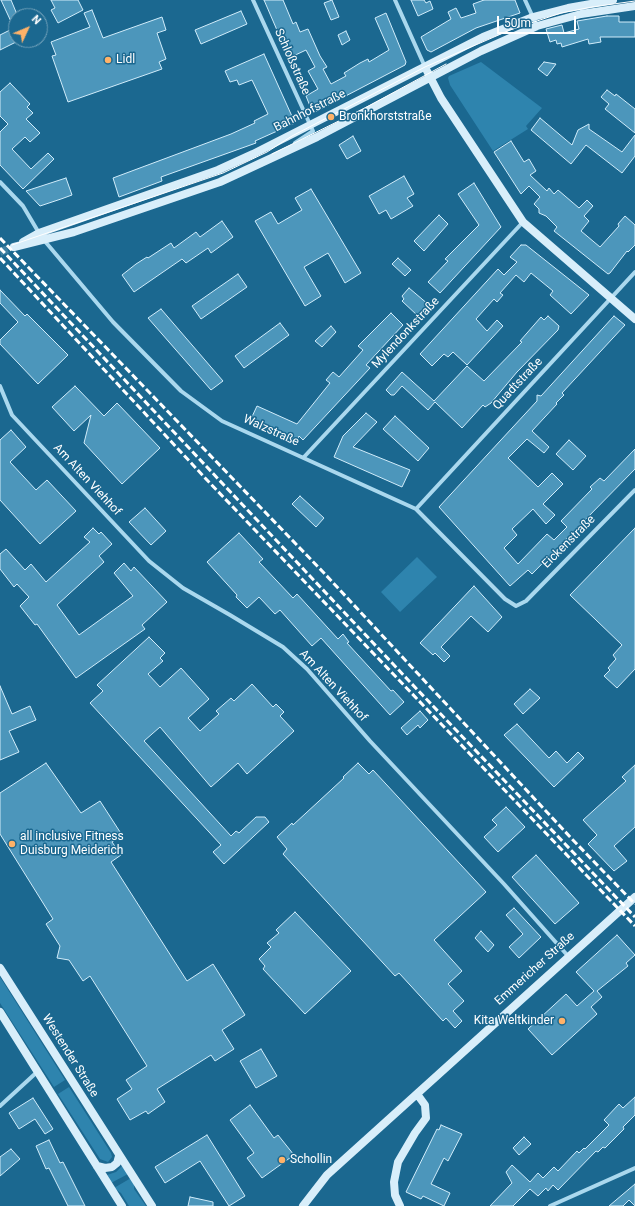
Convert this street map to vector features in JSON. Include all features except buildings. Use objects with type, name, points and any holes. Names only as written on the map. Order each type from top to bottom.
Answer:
[{"type":"main road","name":"Bahnhofstraße","points":[[41,237],[74,232],[220,182],[283,153],[427,71],[483,37],[533,17],[568,8],[613,0]]},
{"type":"main road","name":"Bahnhofstraße","points":[[16,247],[218,170],[312,128],[427,71],[482,51],[537,26],[581,14],[635,6]]},
{"type":"main road","points":[[427,71],[441,98],[523,222],[635,319]]},
{"type":"main road","name":"Emmericher Straße","points":[[303,1206],[308,1197],[327,1175],[635,897]]},
{"type":"main road","name":"Westender Straße","points":[[0,968],[152,1206]]},
{"type":"main road","points":[[0,1012],[122,1206]]},
{"type":"main road","points":[[400,1206],[395,1195],[394,1182],[398,1162],[415,1133],[426,1118],[425,1105],[417,1094]]},
{"type":"main road","points":[[97,1166],[105,1168],[112,1167],[117,1163],[119,1156]]},
{"type":"street","name":"Schloßstraße","points":[[253,0],[312,128]]},
{"type":"street","points":[[395,0],[427,71]]},
{"type":"street","points":[[525,0],[537,26]]},
{"type":"street","name":"Bahnhofstraße","points":[[283,153],[312,128]]},
{"type":"street","name":"Walzstraße","points":[[0,182],[23,206],[41,237],[113,322],[181,391],[222,421],[416,509],[504,599],[516,606]]},
{"type":"street","name":"Mylendonkstraße","points":[[304,457],[523,222]]},
{"type":"street","name":"Quadtstraße","points":[[416,509],[635,272]]},
{"type":"street","name":"Am Alten Viehhof","points":[[0,386],[12,416],[149,561],[183,588],[283,647],[307,669],[370,741],[509,890],[568,956]]},
{"type":"street","name":"Eickenstraße","points":[[516,606],[526,601],[635,490]]},
{"type":"street","points":[[0,1106],[38,1072]]},
{"type":"street","points":[[550,1206],[635,1167]]},
{"type":"shaded area","points":[[481,62],[542,108],[526,126],[528,129],[493,151],[450,85],[448,78],[449,76]]},
{"type":"shaded area","points":[[417,557],[437,577],[400,612],[381,592]]},
{"type":"shaded area","points":[[0,977],[65,1080],[54,1087],[0,1003]]},
{"type":"shaded area","points":[[69,1087],[111,1153],[112,1157],[108,1162],[100,1159],[58,1094]]},
{"type":"shaded area","points":[[122,1166],[128,1174],[111,1183],[107,1175],[116,1172]]},
{"type":"shaded area","points":[[131,1178],[134,1183],[134,1189],[146,1206],[129,1206],[121,1193],[114,1188]]},
{"type":"tunnel","points":[[0,252],[14,247]]},
{"type":"tram line","points":[[12,245],[223,173],[267,152],[292,136],[425,67],[510,30],[561,13],[635,1]]},
{"type":"tram line","points":[[272,154],[363,109],[446,64]]},
{"type":"railway","points":[[0,238],[324,573],[572,839],[635,904]]},
{"type":"railway","points":[[0,248],[411,683],[635,917]]},
{"type":"railway","points":[[0,258],[207,480],[635,926]]},
{"type":"place","name":"Lidl","points":[[108,60]]},
{"type":"place","name":"Bronkhorststraße","points":[[331,117]]},
{"type":"place","name":"all inclusive Fitness Duisburg Meiderich","points":[[12,844]]},
{"type":"place","name":"Kita Weltkinder","points":[[562,1021]]},
{"type":"place","name":"Schollin","points":[[282,1160]]}]
